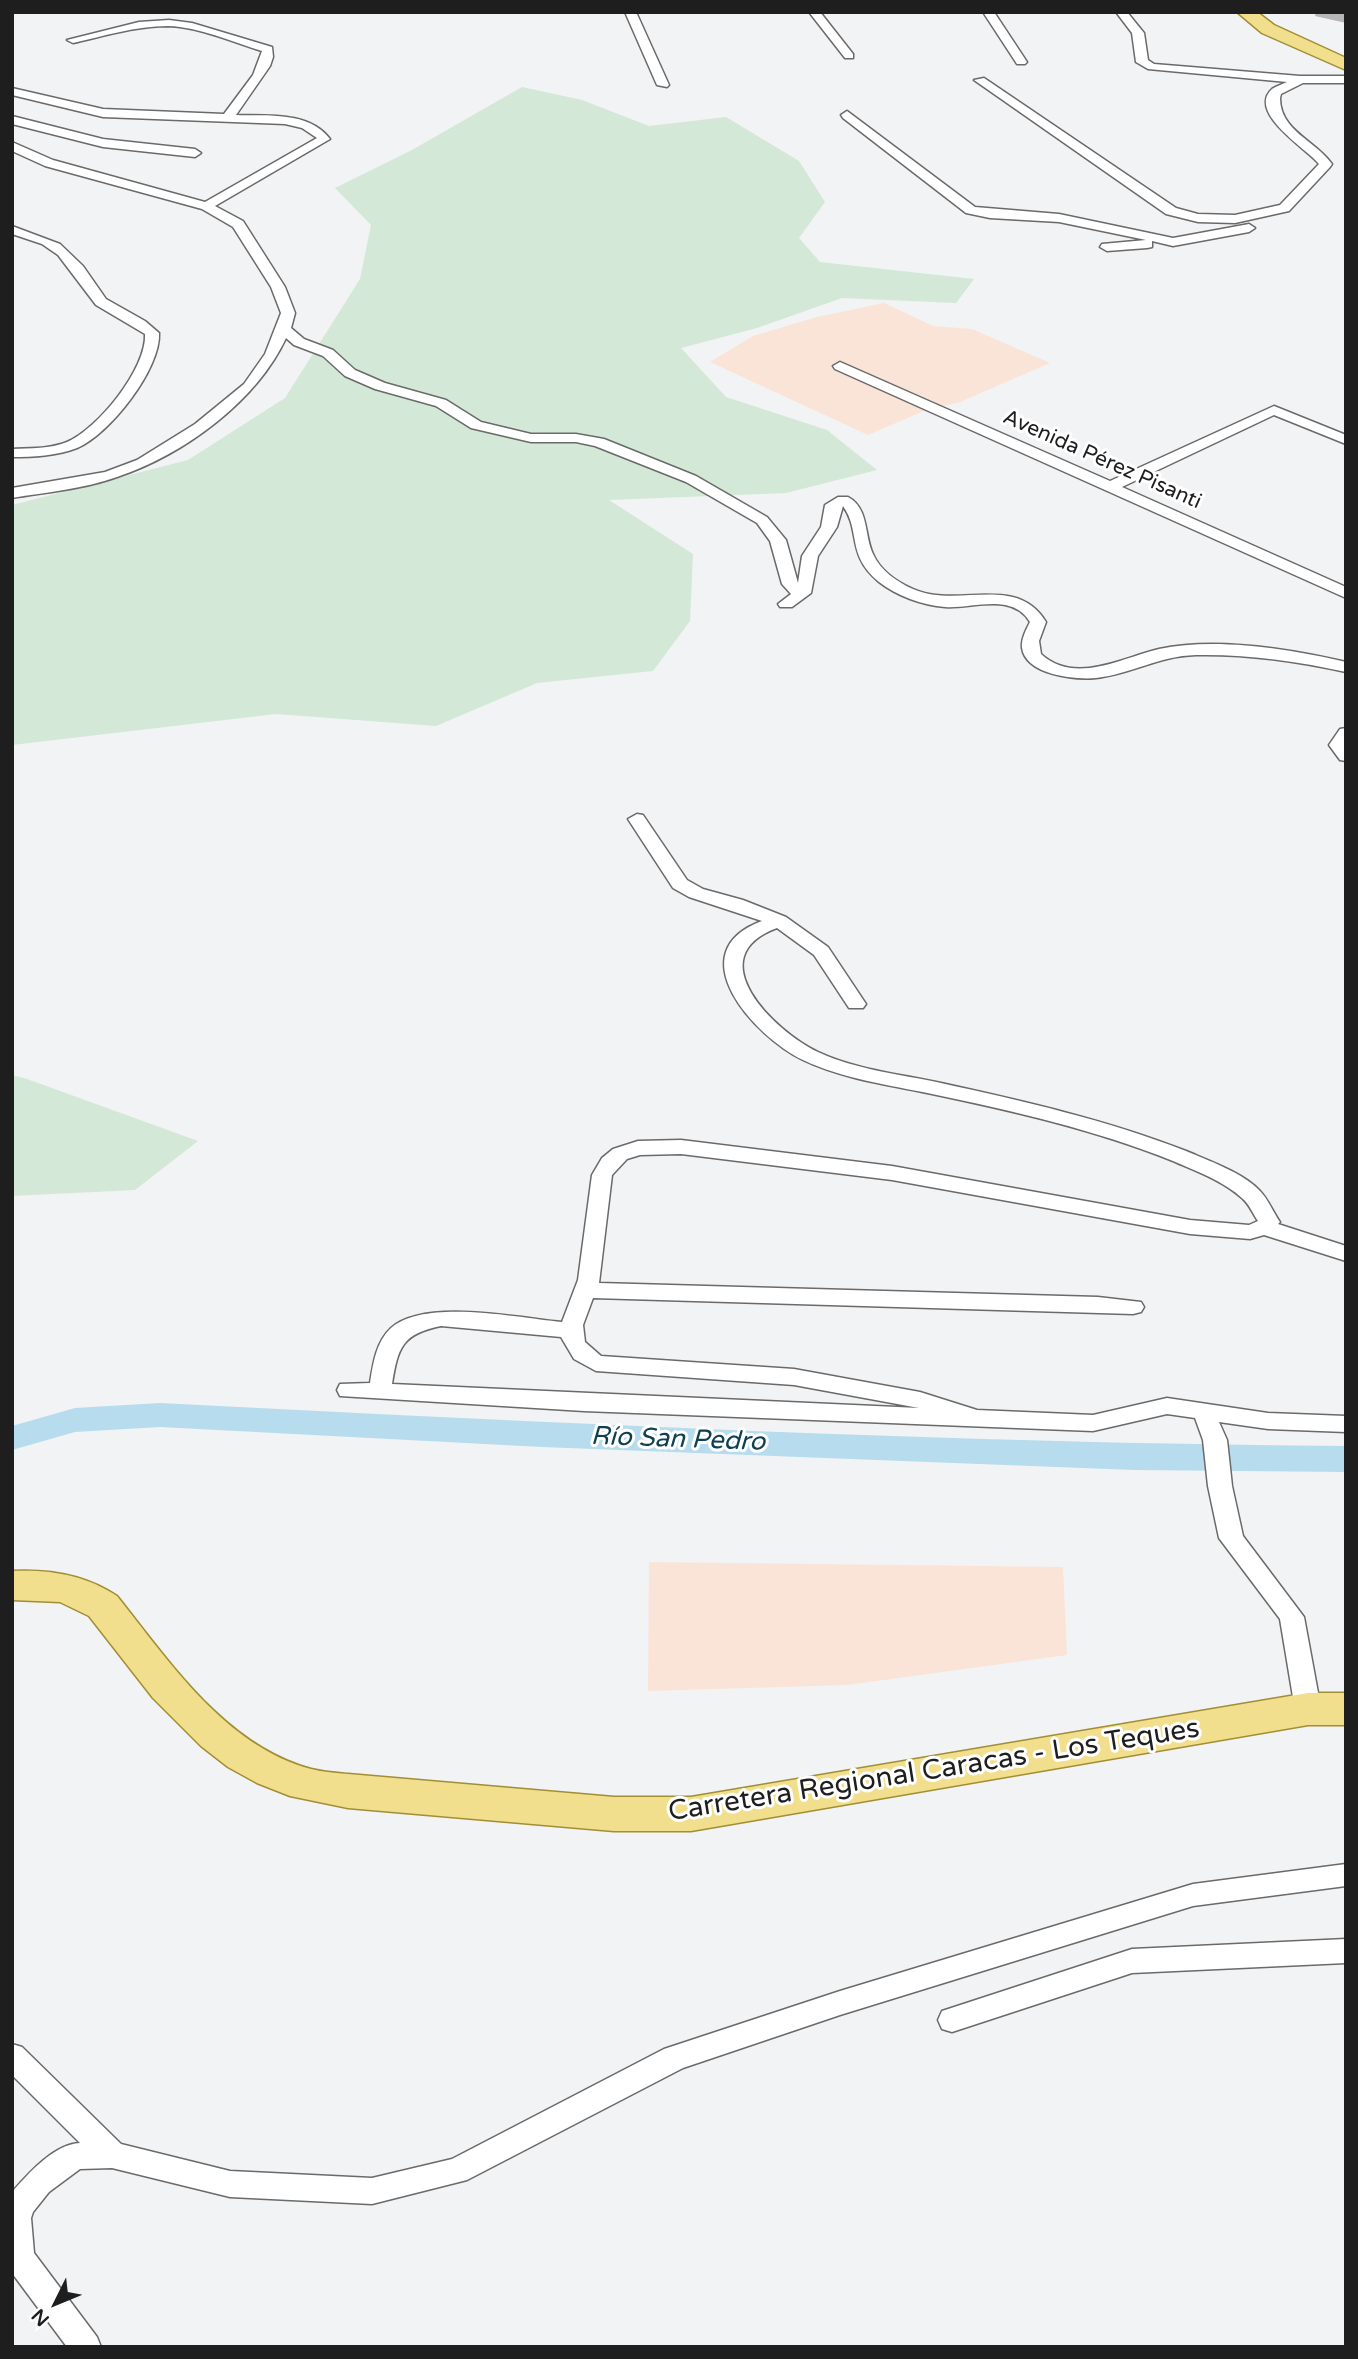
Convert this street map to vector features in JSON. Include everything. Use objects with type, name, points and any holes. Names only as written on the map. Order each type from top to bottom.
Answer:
[{"type":"main road","points":[[1246,12],[1268,29],[1346,63]]},
{"type":"main road","points":[[1257,12],[1291,35],[1346,63]]},
{"type":"main road","name":"Carretera Regional Caracas - Los Teques","points":[[12,1586],[61,1588],[91,1597],[103,1606],[178,1700],[212,1735],[258,1766],[305,1784],[348,1791],[614,1814],[691,1814],[1327,1709]]},
{"type":"street","points":[[630,12],[663,85]]},
{"type":"street","points":[[814,12],[849,56]]},
{"type":"street","points":[[988,12],[1021,62]]},
{"type":"street","points":[[1121,12],[1138,33],[1142,62],[1152,67],[1346,80]]},
{"type":"street","points":[[73,40],[139,24],[169,23],[188,25],[268,49],[269,56],[253,84],[227,119]]},
{"type":"street","points":[[1107,247],[1174,242],[1269,223],[1326,164],[1321,155],[1284,131],[1273,102],[1278,90],[1301,79]]},
{"type":"street","points":[[980,80],[1171,211],[1198,218],[1235,219],[1284,208]]},
{"type":"street","points":[[12,91],[103,113],[296,122],[318,131],[324,139],[205,206]]},
{"type":"street","points":[[846,115],[971,210],[990,214],[1059,218],[1174,242]]},
{"type":"street","points":[[12,120],[103,143],[195,153]]},
{"type":"street","points":[[12,146],[49,163],[119,180],[205,206],[238,224],[278,287],[288,313],[272,354],[249,387],[200,427],[142,463],[73,485],[12,493]]},
{"type":"street","points":[[12,230],[57,245],[68,255],[93,293],[104,304],[140,322],[152,333],[154,347],[146,364],[104,425],[89,437],[53,452],[12,453]]},
{"type":"street","points":[[284,329],[299,342],[328,353],[350,373],[380,386],[441,403],[476,425],[531,438],[598,442],[713,490],[762,520],[778,540],[790,583],[800,594]]},
{"type":"street","name":"Avenida Pérez Pisanti","points":[[840,366],[1346,593]]},
{"type":"street","points":[[1112,486],[1274,410],[1346,440]]},
{"type":"street","points":[[786,604],[806,587],[806,570],[810,556],[829,527],[832,505],[843,500],[850,502],[854,509],[860,542],[867,558],[888,582],[912,594],[937,601],[1006,600],[1029,608],[1038,622],[1031,637],[1031,654],[1034,659],[1057,669],[1082,675],[1096,675],[1155,655],[1182,651],[1290,656],[1346,667]]},
{"type":"street","points":[[1346,733],[1338,746],[1346,756]]},
{"type":"street","points":[[638,818],[680,884],[696,893],[736,904],[779,921],[821,951],[856,1004]]},
{"type":"street","points":[[779,921],[751,932],[740,941],[733,960],[741,993],[750,1009],[776,1035],[821,1061],[846,1070],[1075,1120],[1146,1142],[1252,1192],[1268,1212],[1269,1222],[1265,1227],[1250,1232],[1190,1227],[892,1173],[658,1145],[620,1154],[609,1163],[602,1175],[586,1290],[573,1315],[571,1330],[575,1346],[582,1355],[596,1363],[794,1377],[920,1400],[970,1416]]},
{"type":"street","points":[[1265,1227],[1346,1254]]},
{"type":"street","points":[[586,1290],[1133,1307]]},
{"type":"street","points":[[380,1391],[388,1344],[405,1329],[425,1321],[441,1318],[571,1330]]},
{"type":"street","points":[[348,1390],[584,1403],[970,1416],[1093,1423],[1167,1406],[1268,1421],[1346,1424]]},
{"type":"street","points":[[1204,1413],[1215,1440],[1220,1486],[1231,1538],[1292,1617],[1327,1709]]},
{"type":"street","points":[[86,2347],[49,2301],[19,2257],[16,2218],[21,2204],[38,2183],[75,2156],[112,2155],[230,2183],[372,2191],[457,2171],[674,2058],[840,2003],[1193,1895],[1346,1875]]},
{"type":"street","points":[[952,2020],[1132,1961],[1346,1951]]},
{"type":"street","points":[[12,2056],[112,2155]]},
{"type":"shaded area","points":[[884,303],[933,326],[972,329],[1050,363],[960,402],[926,410],[868,435],[710,362],[753,336],[817,317]]},
{"type":"shaded area","points":[[649,1562],[1063,1567],[1067,1655],[847,1685],[648,1691]]},
{"type":"green space","points":[[522,87],[582,100],[649,126],[726,117],[799,161],[825,202],[799,238],[820,262],[974,279],[956,303],[842,298],[757,328],[681,348],[726,397],[827,430],[877,470],[786,493],[609,500],[693,554],[690,621],[653,671],[537,683],[436,726],[276,714],[12,745],[12,505],[188,460],[285,398],[360,279],[371,225],[335,188],[412,150]]},
{"type":"green space","points":[[12,1075],[198,1141],[135,1190],[12,1196]]},
{"type":"waterway","name":"Río San Pedro","points":[[12,1438],[75,1420],[160,1415],[542,1435],[1134,1457],[1346,1459]]}]
